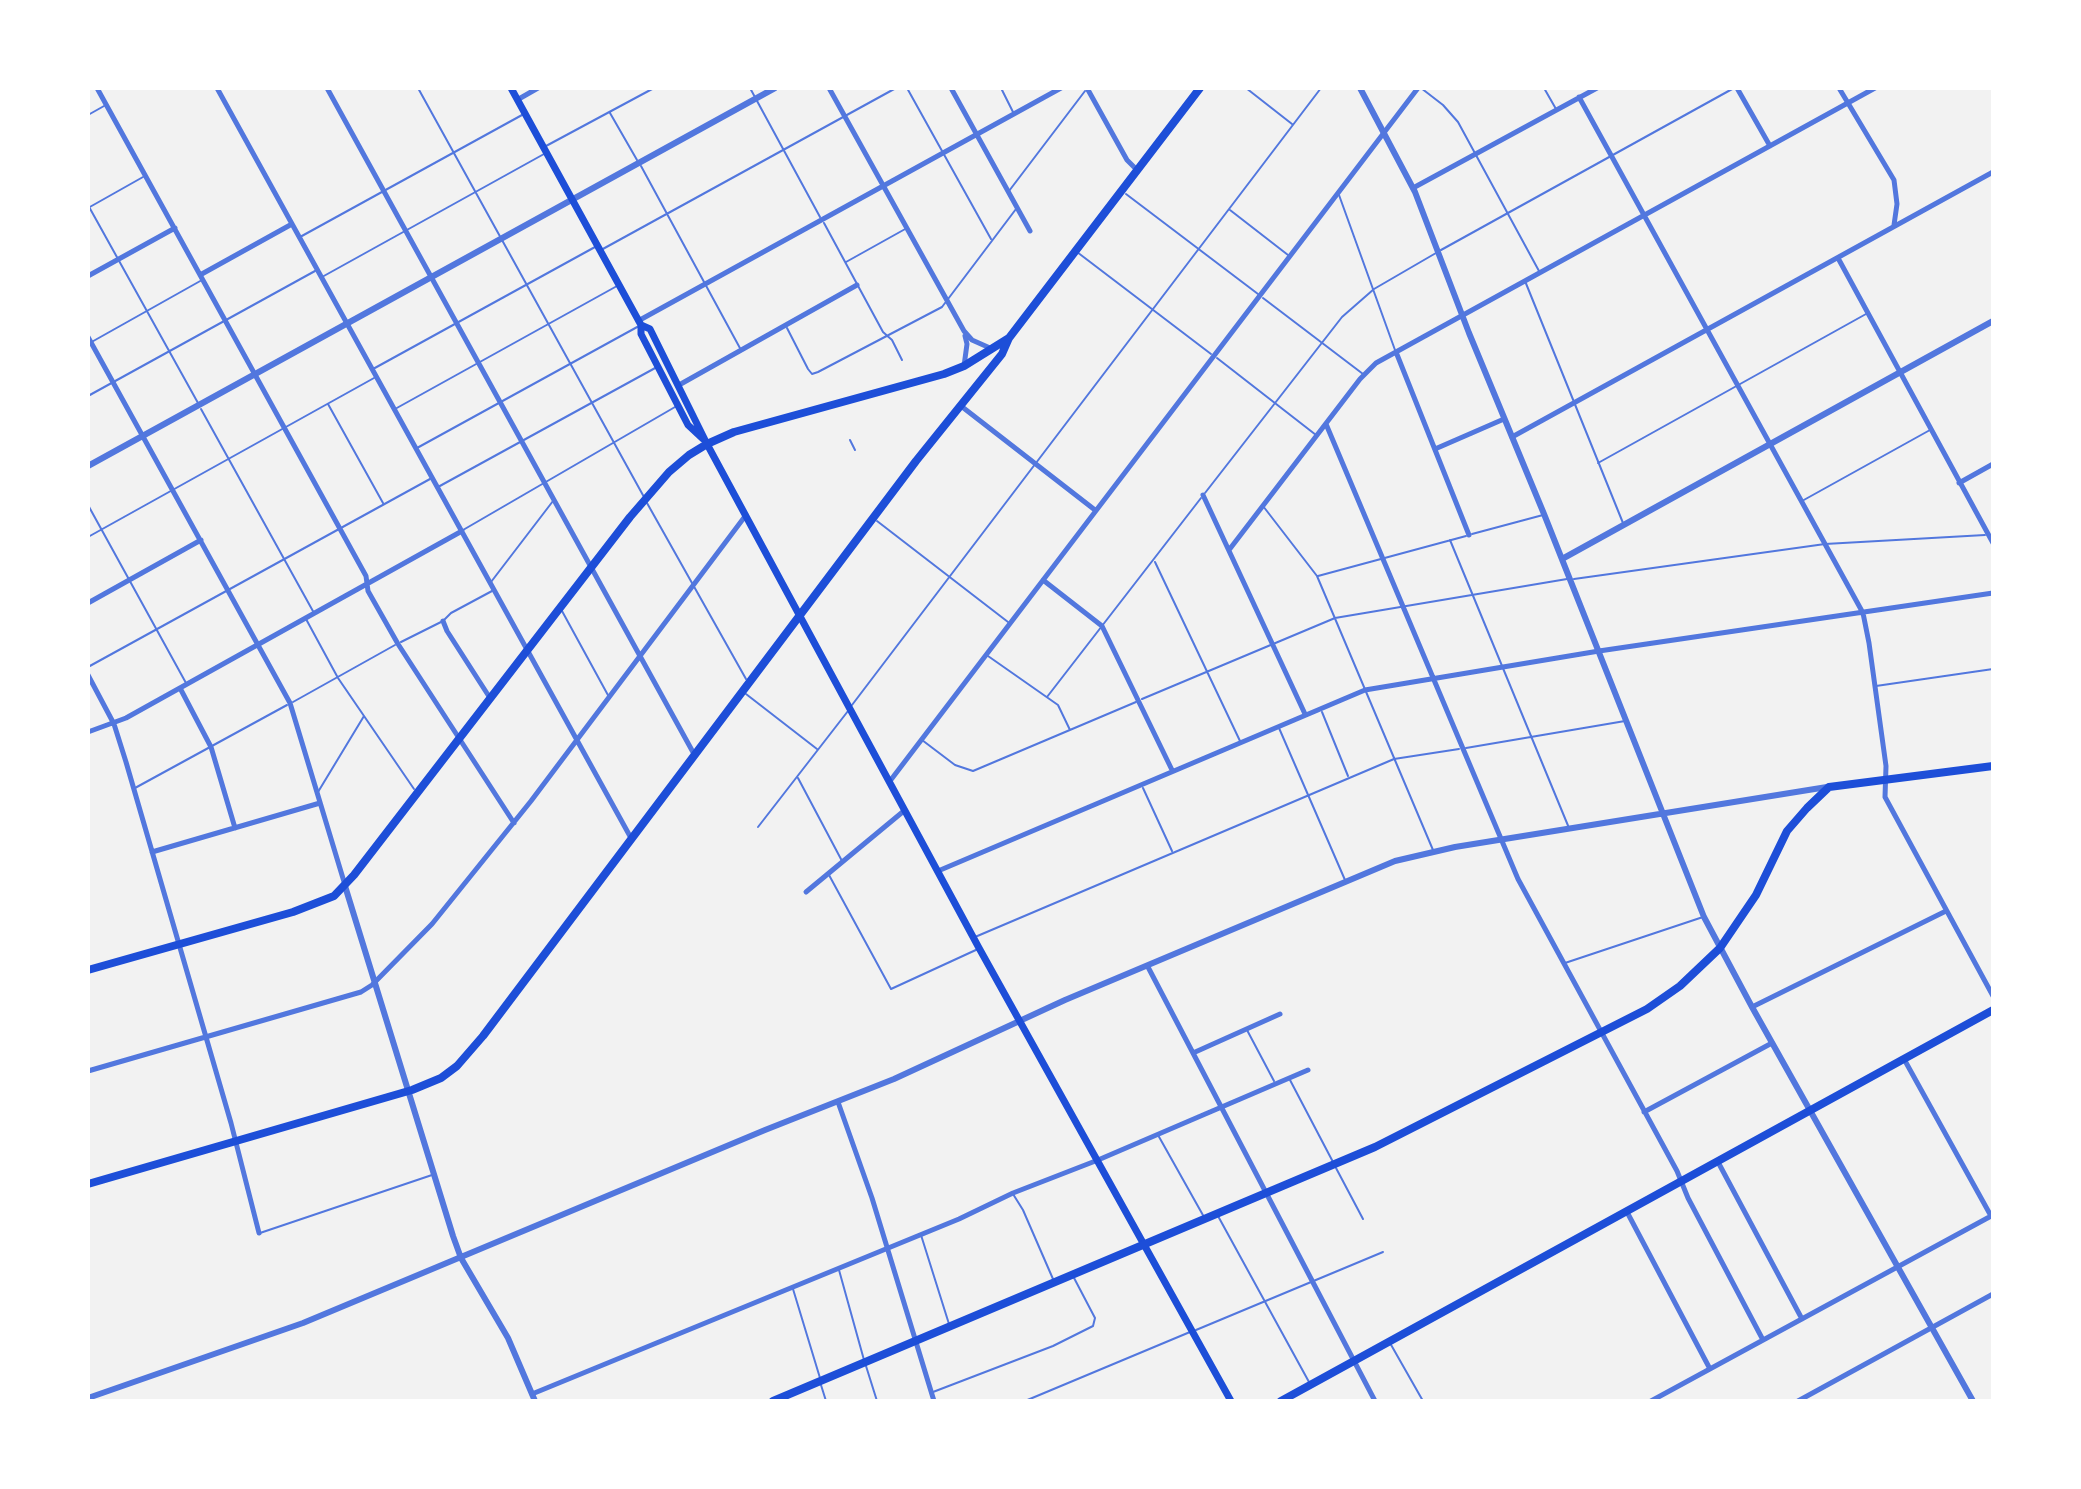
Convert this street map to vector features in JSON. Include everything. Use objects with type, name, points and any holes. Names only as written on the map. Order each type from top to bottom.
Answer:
[{"type":"main road","points":[[511,88],[640,323],[641,334],[688,425],[707,444]]},
{"type":"main road","points":[[88,1184],[406,1092],[441,1078],[467,1057],[873,518],[1002,354],[1009,338],[1200,88]]},
{"type":"main road","points":[[640,323],[650,329],[707,444],[979,948],[1231,1401]]},
{"type":"main road","points":[[88,970],[330,899],[345,886],[591,567],[678,463],[707,444],[734,432],[925,380],[964,366],[1009,338]]},
{"type":"main road","points":[[776,1401],[1335,1165],[1423,1124],[1664,998],[1720,948],[1756,895],[1787,831],[1829,787],[1993,766]]},
{"type":"main road","points":[[1281,1401],[1993,1010]]},
{"type":"street","points":[[97,88],[366,576],[368,591],[398,644],[514,823]]},
{"type":"street","points":[[217,88],[631,838]]},
{"type":"street","points":[[327,88],[695,755]]},
{"type":"street","points":[[517,100],[538,88]]},
{"type":"street","points":[[88,466],[775,88]]},
{"type":"street","points":[[829,88],[964,331],[972,340],[991,349]]},
{"type":"street","points":[[951,88],[1030,231]]},
{"type":"street","points":[[640,323],[705,283],[1061,88]]},
{"type":"street","points":[[1087,88],[1127,160],[1137,170]]},
{"type":"street","points":[[1360,88],[1413,188],[1704,917],[1973,1401]]},
{"type":"street","points":[[890,781],[1419,88]]},
{"type":"street","points":[[1413,188],[1596,88]]},
{"type":"street","points":[[1736,88],[1770,146]]},
{"type":"street","points":[[1839,88],[1894,180],[1897,204],[1894,226]]},
{"type":"street","points":[[1229,550],[1376,363],[1875,88]]},
{"type":"street","points":[[1579,97],[1863,613],[1875,686],[1886,779],[1885,797],[1993,996]]},
{"type":"street","points":[[1512,437],[1993,172]]},
{"type":"street","points":[[202,277],[292,224]]},
{"type":"street","points":[[88,276],[175,228]]},
{"type":"street","points":[[1838,258],[1993,543]]},
{"type":"street","points":[[679,385],[857,285]]},
{"type":"street","points":[[1562,559],[1993,321]]},
{"type":"street","points":[[964,331],[967,344],[964,366]]},
{"type":"street","points":[[89,341],[290,703],[406,1092],[461,1258],[508,1338],[534,1398],[1308,1070]]},
{"type":"street","points":[[1396,352],[1469,535]]},
{"type":"street","points":[[961,406],[1095,510]]},
{"type":"street","points":[[1435,449],[1504,419]]},
{"type":"street","points":[[1326,424],[1518,879],[1763,1340]]},
{"type":"street","points":[[1959,483],[1993,464]]},
{"type":"street","points":[[1203,495],[1305,714]]},
{"type":"street","points":[[88,1071],[361,992],[375,982],[432,924],[514,823],[746,515]]},
{"type":"street","points":[[88,732],[114,724],[462,531]]},
{"type":"street","points":[[88,603],[201,540]]},
{"type":"street","points":[[1043,580],[1102,626],[1172,770]]},
{"type":"street","points":[[938,871],[1365,690],[1599,651],[1993,593]]},
{"type":"street","points":[[443,621],[490,698]]},
{"type":"street","points":[[88,675],[114,724],[134,789],[236,1141],[259,1233]]},
{"type":"street","points":[[180,688],[211,747],[235,828]]},
{"type":"street","points":[[88,1398],[277,1334],[902,1076],[1019,1021],[1395,861],[1433,851],[1829,787]]},
{"type":"street","points":[[152,852],[320,803]]},
{"type":"street","points":[[806,892],[905,810]]},
{"type":"street","points":[[1752,1007],[1946,911]]},
{"type":"street","points":[[1148,967],[1375,1401]]},
{"type":"street","points":[[1193,1053],[1280,1014]]},
{"type":"street","points":[[1644,1112],[1772,1043]]},
{"type":"street","points":[[1651,1401],[1992,1215],[1904,1059]]},
{"type":"street","points":[[838,1102],[934,1401]]},
{"type":"street","points":[[1717,1161],[1802,1319]]},
{"type":"street","points":[[1626,1211],[1710,1369]]},
{"type":"street","points":[[1798,1401],[1993,1294]]},
{"type":"lane","points":[[418,88],[694,586],[745,687],[818,749]]},
{"type":"lane","points":[[321,278],[477,193],[654,88]]},
{"type":"lane","points":[[750,88],[857,285],[902,360]]},
{"type":"lane","points":[[371,370],[896,88]]},
{"type":"lane","points":[[907,88],[992,240]]},
{"type":"lane","points":[[1001,88],[1014,114]]},
{"type":"lane","points":[[1008,192],[1087,88]]},
{"type":"lane","points":[[1246,88],[1293,125]]},
{"type":"lane","points":[[758,827],[1321,88]]},
{"type":"lane","points":[[1419,88],[1453,115],[1540,272]]},
{"type":"lane","points":[[1544,88],[1556,110]]},
{"type":"lane","points":[[1047,697],[1342,317],[1374,289],[1736,88]]},
{"type":"lane","points":[[88,115],[106,105]]},
{"type":"lane","points":[[299,238],[525,113]]},
{"type":"lane","points":[[610,113],[742,351]]},
{"type":"lane","points":[[146,176],[88,206],[315,614]]},
{"type":"lane","points":[[1122,191],[1364,375]]},
{"type":"lane","points":[[1338,192],[1396,352]]},
{"type":"lane","points":[[785,325],[812,374],[938,310],[1017,208]]},
{"type":"lane","points":[[1229,209],[1289,255]]},
{"type":"lane","points":[[845,262],[907,228]]},
{"type":"lane","points":[[1076,251],[1317,436]]},
{"type":"lane","points":[[88,396],[317,270]]},
{"type":"lane","points":[[89,341],[147,311],[202,277]]},
{"type":"lane","points":[[1525,281],[1624,524]]},
{"type":"lane","points":[[394,409],[619,285]]},
{"type":"lane","points":[[1598,463],[1869,313]]},
{"type":"lane","points":[[416,449],[640,323]]},
{"type":"lane","points":[[438,488],[658,366]]},
{"type":"lane","points":[[88,537],[375,377]]},
{"type":"lane","points":[[328,404],[384,504]]},
{"type":"lane","points":[[462,531],[678,406]]},
{"type":"lane","points":[[1801,502],[1930,430]]},
{"type":"lane","points":[[850,440],[855,450]]},
{"type":"lane","points":[[88,667],[432,478]]},
{"type":"lane","points":[[491,583],[554,500]]},
{"type":"lane","points":[[88,505],[186,684]]},
{"type":"lane","points":[[1263,506],[1317,576],[1433,851]]},
{"type":"lane","points":[[1317,576],[1544,514]]},
{"type":"lane","points":[[873,518],[1009,623]]},
{"type":"lane","points":[[921,739],[955,765],[973,771],[1335,618],[1570,579],[1825,544],[1988,535]]},
{"type":"lane","points":[[1450,540],[1569,829]]},
{"type":"lane","points":[[1154,560],[1240,742]]},
{"type":"lane","points":[[134,789],[443,621],[451,613],[494,590]]},
{"type":"lane","points":[[560,608],[609,698]]},
{"type":"lane","points":[[306,619],[338,678],[417,794]]},
{"type":"lane","points":[[986,654],[1047,697],[1062,711],[1070,731]]},
{"type":"lane","points":[[1875,686],[1993,669]]},
{"type":"lane","points":[[1320,707],[1349,777]]},
{"type":"lane","points":[[317,793],[364,716]]},
{"type":"lane","points":[[974,937],[1394,759],[1627,721]]},
{"type":"lane","points":[[1277,725],[1345,881]]},
{"type":"lane","points":[[797,776],[842,862]]},
{"type":"lane","points":[[1141,784],[1173,852]]},
{"type":"lane","points":[[828,874],[891,989],[979,948]]},
{"type":"lane","points":[[1562,963],[1704,917]]},
{"type":"lane","points":[[1247,1029],[1276,1084]]},
{"type":"lane","points":[[1289,1078],[1363,1219]]},
{"type":"lane","points":[[1158,1134],[1205,1220]]},
{"type":"lane","points":[[259,1233],[432,1175]]},
{"type":"lane","points":[[1013,1193],[1054,1283]]},
{"type":"lane","points":[[1217,1215],[1310,1385]]},
{"type":"lane","points":[[921,1234],[950,1327]]},
{"type":"lane","points":[[1025,1401],[1383,1252]]},
{"type":"lane","points":[[839,1268],[877,1401]]},
{"type":"lane","points":[[932,1393],[1053,1346],[1095,1324],[1095,1318],[1073,1276]]},
{"type":"lane","points":[[793,1288],[826,1401]]},
{"type":"lane","points":[[1390,1342],[1423,1401]]}]
